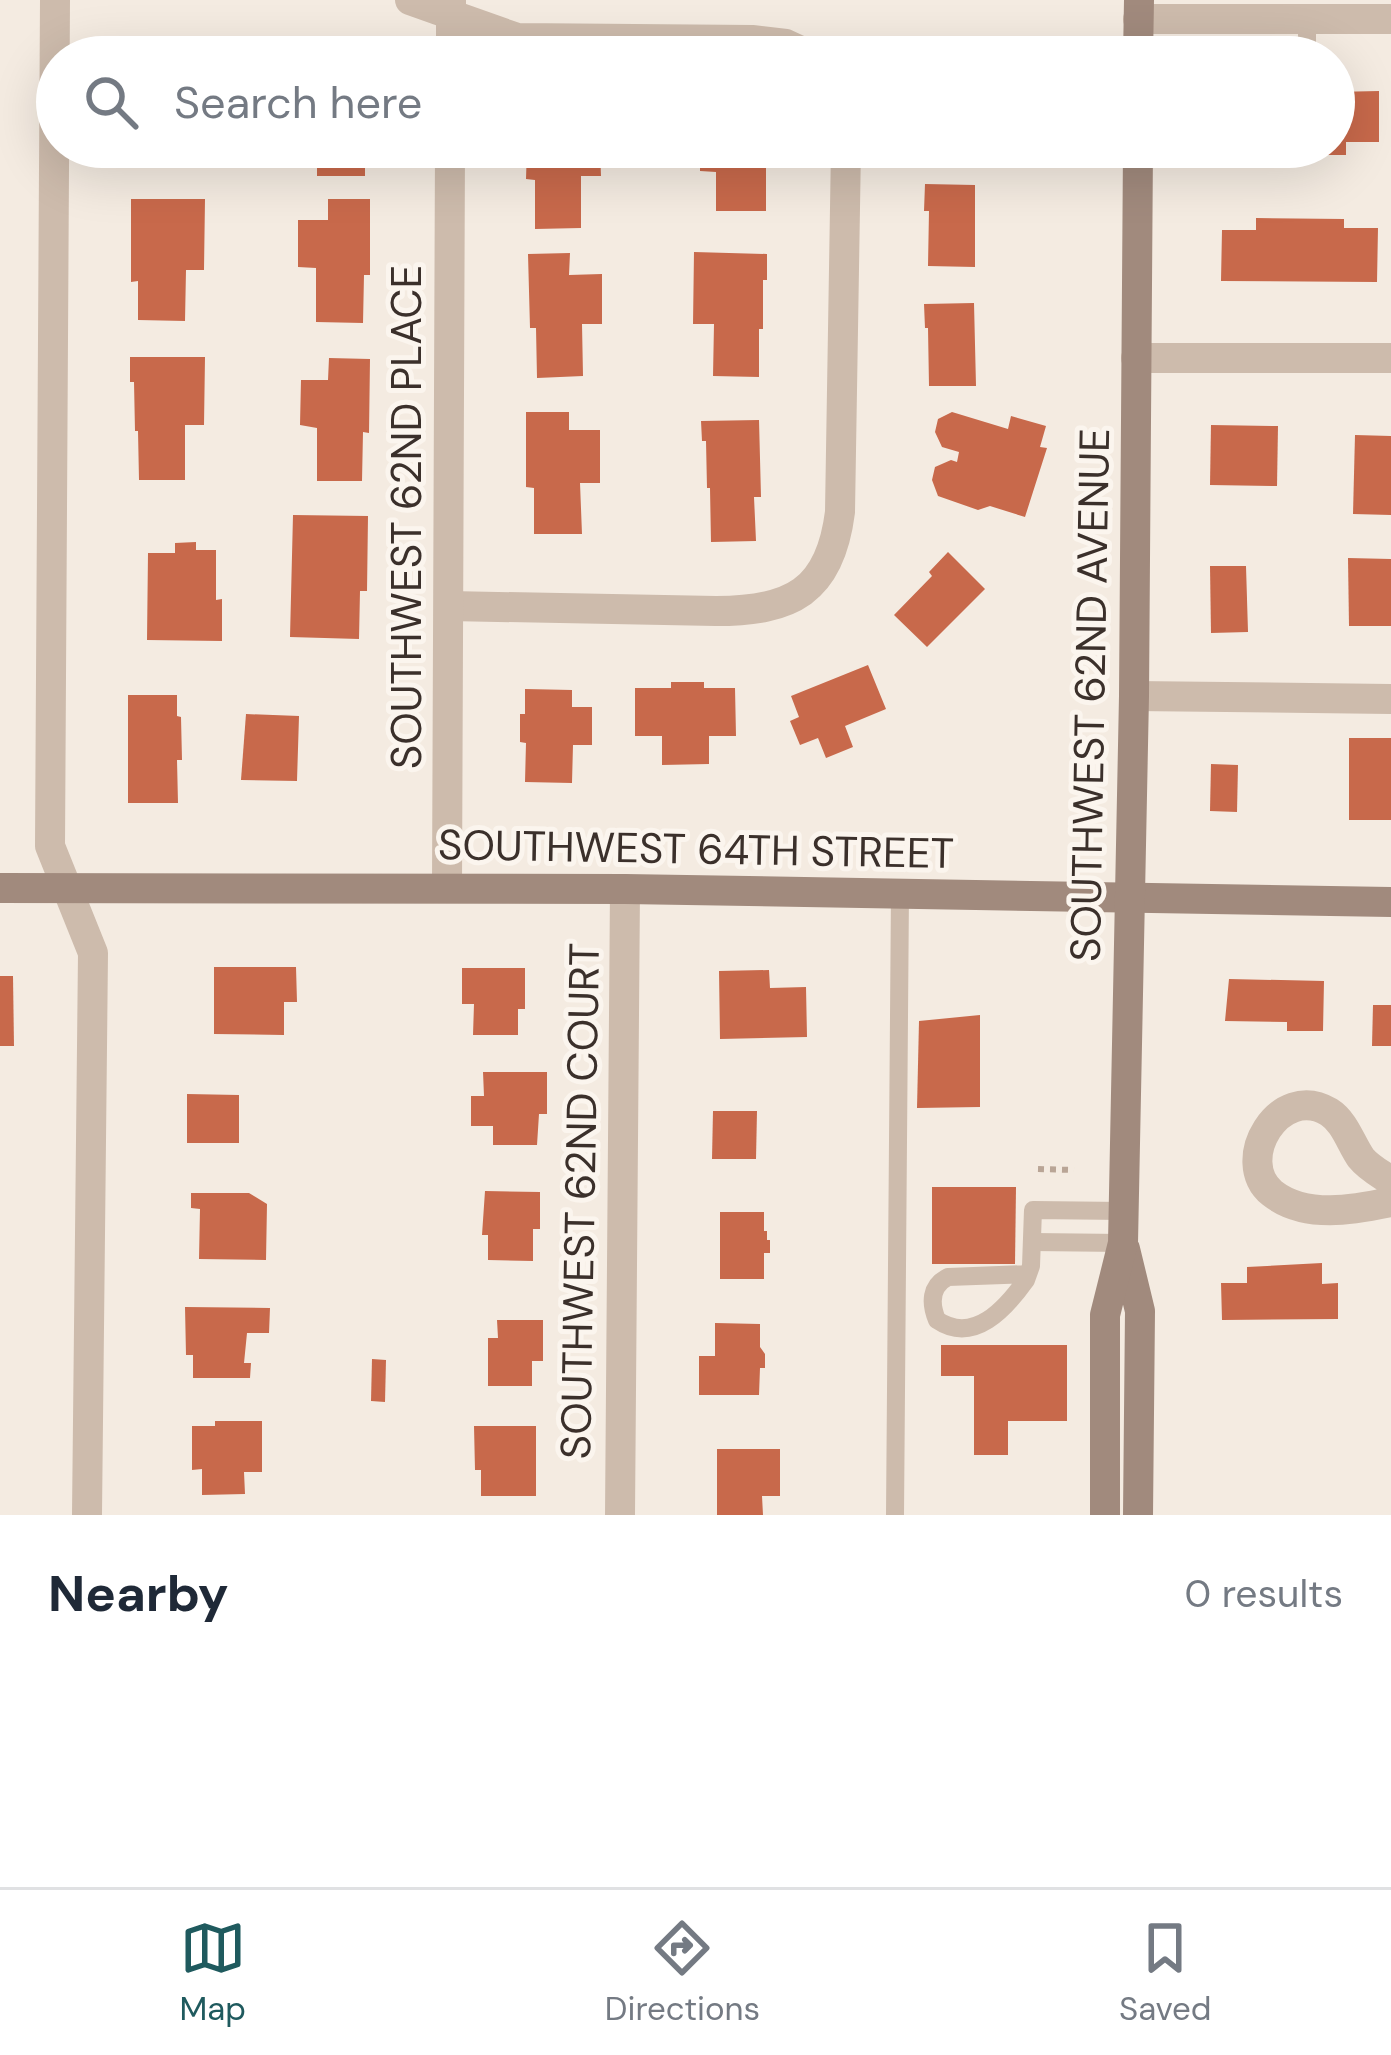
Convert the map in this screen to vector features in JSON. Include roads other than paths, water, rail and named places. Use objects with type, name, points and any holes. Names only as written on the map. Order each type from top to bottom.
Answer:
[{"type":"street","points":[[55,0],[55,36]]},
{"type":"street","points":[[410,0],[451,6],[513,36]]},
{"type":"street","points":[[1138,10],[1391,19]]},
{"type":"street","points":[[54,168],[50,846],[93,952],[87,1515]]},
{"type":"street","name":"SOUTHWEST 62ND PLACE","points":[[447,888],[450,168]]},
{"type":"street","points":[[449,605],[735,611],[774,607],[808,586],[829,558],[840,512],[846,168]]},
{"type":"street","name":"SOUTHWEST 62ND AVENUE","points":[[1105,1515],[1106,1315],[1123,1243],[1124,1210],[1138,168]]},
{"type":"street","points":[[1136,358],[1391,358]]},
{"type":"street","points":[[1134,696],[1391,699]]},
{"type":"street","name":"SOUTHWEST 64TH STREET","points":[[0,888],[625,889],[1391,902]]},
{"type":"street","name":"SOUTHWEST 62ND COURT","points":[[620,1515],[625,889]]},
{"type":"street","points":[[1391,1181],[1360,1156],[1338,1120],[1316,1107],[1283,1111],[1263,1136],[1259,1168],[1263,1181],[1291,1202],[1321,1210],[1350,1210],[1391,1202]]},
{"type":"street","name":"SOUTHWEST 62ND AVENUE","points":[[1123,1243],[1140,1311],[1138,1515]]},
{"type":"lane","points":[[1307,19],[1307,36]]},
{"type":"lane","points":[[895,1515],[900,892]]},
{"type":"lane","points":[[1028,1274],[940,1281],[934,1288],[937,1320],[946,1326],[969,1328],[984,1323],[1013,1298],[1028,1274],[1033,1210],[1124,1210]]},
{"type":"lane","points":[[1032,1243],[1123,1243]]}]
